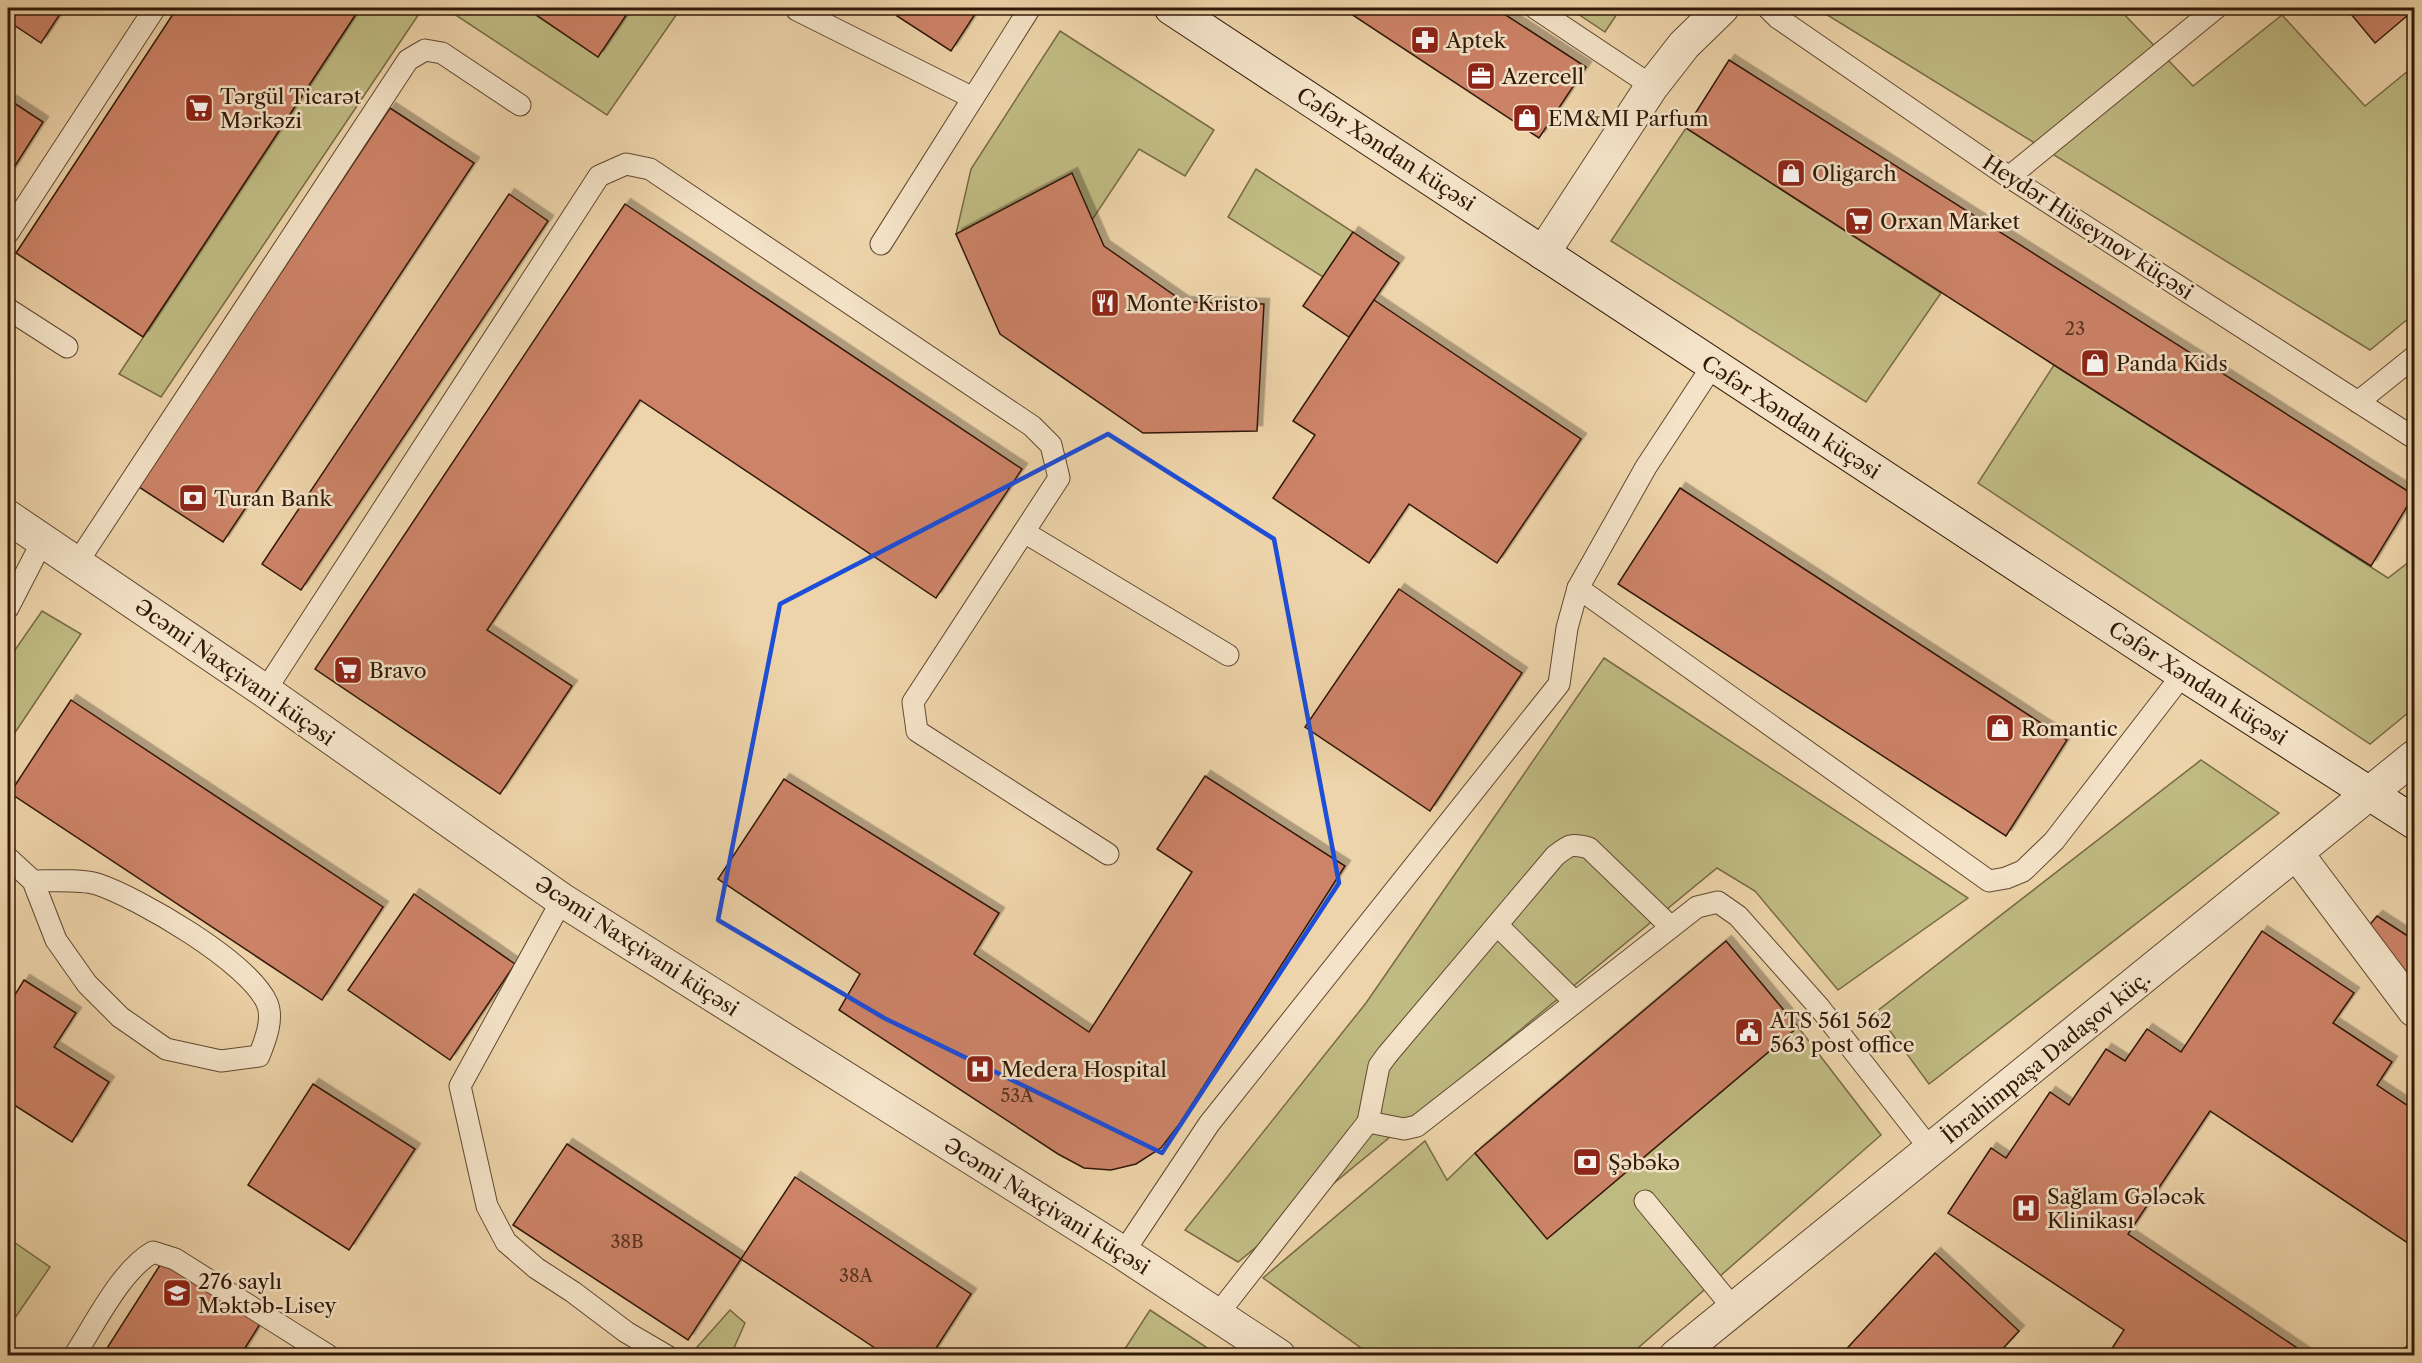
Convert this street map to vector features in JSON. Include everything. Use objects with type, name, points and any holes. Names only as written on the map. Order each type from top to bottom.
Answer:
[{"type":"street","name":"Cəfər Xəndan küçəsi","points":[[1172,8],[2183,674],[2415,822]]},
{"type":"street","points":[[1543,253],[1652,86],[1684,45],[1722,8]]},
{"type":"street","name":"Əcəmi Naxçivani küçəsi","points":[[8,517],[265,691],[562,900],[1123,1252],[1279,1356]]},
{"type":"street","name":"İbrahimpaşa Dadaşov küç.","points":[[1676,1356],[2415,757]]},
{"type":"street","points":[[2297,854],[2415,1010]]},
{"type":"lane","points":[[8,233],[155,8]]},
{"type":"lane","points":[[881,244],[1030,8]]},
{"type":"lane","points":[[1535,8],[1652,86]]},
{"type":"lane","name":"Heydər Hüseynov küçəsi","points":[[1768,8],[1778,18],[2009,177],[2415,438]]},
{"type":"lane","points":[[2009,177],[2216,8]]},
{"type":"lane","points":[[797,10],[973,98]]},
{"type":"lane","points":[[77,563],[408,60],[425,50],[442,53],[520,105]]},
{"type":"lane","points":[[265,691],[599,176],[626,164],[650,169],[1032,426],[1051,445],[1059,478],[913,702],[917,731],[1108,854]]},
{"type":"lane","points":[[8,309],[67,347]]},
{"type":"lane","points":[[2358,402],[2415,357]]},
{"type":"lane","points":[[1123,1252],[1209,1124],[1559,684],[1567,628],[1578,588],[1646,467],[1713,365]]},
{"type":"lane","points":[[1024,532],[1228,655]]},
{"type":"lane","points":[[8,608],[42,540]]},
{"type":"lane","points":[[1578,588],[1989,882],[2023,871],[2054,841],[2183,674]]},
{"type":"lane","points":[[1217,1315],[1368,1122],[1379,1066],[1556,856],[1568,846],[1578,845],[1589,848],[1671,927]]},
{"type":"lane","points":[[8,858],[33,880],[56,940],[87,984],[120,1017],[166,1049],[221,1061],[259,1056],[267,1037],[268,1005],[254,982],[228,961],[159,912],[95,883],[33,880]]},
{"type":"lane","points":[[562,900],[460,1086],[486,1206],[506,1242],[536,1268],[573,1292],[626,1332],[667,1356]]},
{"type":"lane","points":[[1368,1122],[1404,1129],[1417,1126],[1697,907],[1718,902],[1738,916],[1819,1006],[1931,1150]]},
{"type":"lane","points":[[1497,925],[1575,1002]]},
{"type":"lane","points":[[1645,1201],[1734,1309]]},
{"type":"lane","points":[[74,1356],[127,1274],[140,1260],[153,1252],[175,1259],[329,1356]]},
{"type":"highlighted area","points":[[1108,434],[1274,539],[1339,883],[1162,1153],[884,1018],[718,920],[780,604]]},
{"type":"shaded area","points":[[360,8],[423,8],[161,397],[119,374]]},
{"type":"shaded area","points":[[445,8],[525,8],[598,57],[631,8],[681,8],[607,115]]},
{"type":"shaded area","points":[[1569,8],[1621,8],[1605,32]]},
{"type":"shaded area","points":[[1816,8],[2118,8],[2193,86],[2282,15],[2365,106],[2414,66],[2414,314],[2370,350]]},
{"type":"shaded area","points":[[1060,31],[1214,130],[1185,176],[1139,149],[1092,220],[1072,174],[956,234],[971,169]]},
{"type":"shaded area","points":[[1686,128],[1941,293],[1866,402],[1611,241]]},
{"type":"shaded area","points":[[1256,169],[1353,232],[1323,277],[1228,217]]},
{"type":"shaded area","points":[[2054,365],[2388,578],[2414,558],[2414,708],[2370,744],[1978,483]]},
{"type":"shaded area","points":[[42,611],[81,634],[8,743],[8,660]]},
{"type":"shaded area","points":[[1604,658],[1968,898],[1838,990],[1755,891],[1717,868],[1238,1262],[1185,1230],[1366,1003]]},
{"type":"shaded area","points":[[2201,760],[2279,813],[1929,1084],[1876,1012]]},
{"type":"shaded area","points":[[1798,1027],[1881,1135],[1630,1355],[1371,1355],[1263,1278],[1425,1141],[1447,1180],[1475,1153],[1548,1238]]},
{"type":"shaded area","points":[[8,1238],[50,1267],[8,1328]]},
{"type":"shaded area","points":[[730,1310],[745,1323],[734,1348],[738,1355],[690,1355]]},
{"type":"shaded area","points":[[1150,1310],[1218,1355],[1121,1355]]},
{"type":"building","points":[[8,8],[64,8],[41,43],[8,21]]},
{"type":"building","points":[[177,8],[360,8],[143,337],[16,253]]},
{"type":"building","points":[[539,8],[631,8],[598,57],[535,14]]},
{"type":"building","points":[[902,8],[979,8],[951,51],[897,16]]},
{"type":"building","points":[[1342,8],[1495,8],[1586,67],[1539,138]]},
{"type":"building","points":[[2346,8],[2414,8],[2414,10],[2375,43]]},
{"type":"building","points":[[1729,60],[2414,495],[2371,566],[1686,128]]},
{"type":"building","points":[[8,99],[43,122],[8,177]]},
{"type":"building","points":[[390,108],[474,163],[223,542],[139,487]]},
{"type":"building","name":"Monte Kristo","points":[[1072,173],[1104,246],[1184,302],[1264,304],[1257,431],[1143,433],[1000,334],[956,234]]},
{"type":"building","points":[[509,194],[548,221],[301,590],[262,564]]},
{"type":"building","points":[[625,204],[1022,469],[936,598],[640,400],[487,630],[572,686],[500,794],[315,669]]},
{"type":"building","points":[[1353,232],[1399,263],[1349,337],[1303,306]]},
{"type":"building","points":[[1374,300],[1581,439],[1497,563],[1409,504],[1369,563],[1273,498],[1315,435],[1293,421]]},
{"type":"building","points":[[1680,488],[2067,740],[2006,836],[1618,584]]},
{"type":"building","points":[[1399,589],[1522,673],[1430,811],[1305,727]]},
{"type":"building","points":[[71,700],[383,907],[322,1000],[10,793]]},
{"type":"building","points":[[1205,776],[1345,866],[1180,1123],[1161,1148],[1136,1164],[1111,1170],[1084,1168],[1058,1154],[839,1010],[860,974],[718,879],[784,779],[999,913],[974,954],[1089,1032],[1192,872],[1157,849]]},
{"type":"building","points":[[414,894],[515,964],[450,1060],[348,990]]},
{"type":"building","points":[[2377,916],[2414,940],[2414,998],[2362,934]]},
{"type":"building","points":[[2262,931],[2354,993],[2333,1023],[2392,1062],[2377,1085],[2414,1110],[2414,1247],[2210,1111],[2128,1234],[2309,1356],[2107,1356],[2124,1330],[1948,1213],[1991,1148],[2006,1158],[2050,1092],[2069,1105],[2106,1049],[2125,1061],[2147,1029],[2181,1052]]},
{"type":"building","points":[[1726,941],[1798,1027],[1547,1239],[1475,1153]]},
{"type":"building","points":[[24,980],[76,1013],[54,1047],[109,1082],[72,1142],[8,1101],[8,1006]]},
{"type":"building","points":[[313,1084],[415,1149],[349,1250],[248,1185]]},
{"type":"building","points":[[567,1144],[741,1259],[688,1340],[513,1225]]},
{"type":"building","points":[[795,1177],[971,1294],[931,1356],[887,1356],[741,1259]]},
{"type":"building","points":[[1935,1253],[2019,1331],[1996,1356],[1840,1356]]},
{"type":"building","name":"276 saylı Məktəb-Lisey","points":[[162,1262],[260,1324],[240,1356],[102,1356]]},
{"type":"place","name":"Aptek","points":[[1425,40]]},
{"type":"place","name":"Azercell","points":[[1481,76]]},
{"type":"place","name":"Tərgül Ticarət Mərkəzi","points":[[199,108]]},
{"type":"place","name":"EM&MI Parfum","points":[[1527,118]]},
{"type":"place","name":"Oligarch","points":[[1791,173]]},
{"type":"place","name":"Orxan Market","points":[[1859,221]]},
{"type":"place","name":"Monte Kristo","points":[[1105,303]]},
{"type":"place","name":"Panda Kids","points":[[2095,363]]},
{"type":"place","name":"Turan Bank","points":[[193,498]]},
{"type":"place","name":"Bravo","points":[[348,670]]},
{"type":"place","name":"Romantic","points":[[2000,728]]},
{"type":"place","name":"ATS 561 562 563 post office","points":[[1749,1032]]},
{"type":"place","name":"Medera Hospital","points":[[980,1069]]},
{"type":"place","name":"Şəbəkə","points":[[1587,1162]]},
{"type":"place","name":"Sağlam Gələcək Klinikası","points":[[2026,1208]]},
{"type":"place","name":"276 saylı Məktəb-Lisey","points":[[177,1293]]}]
